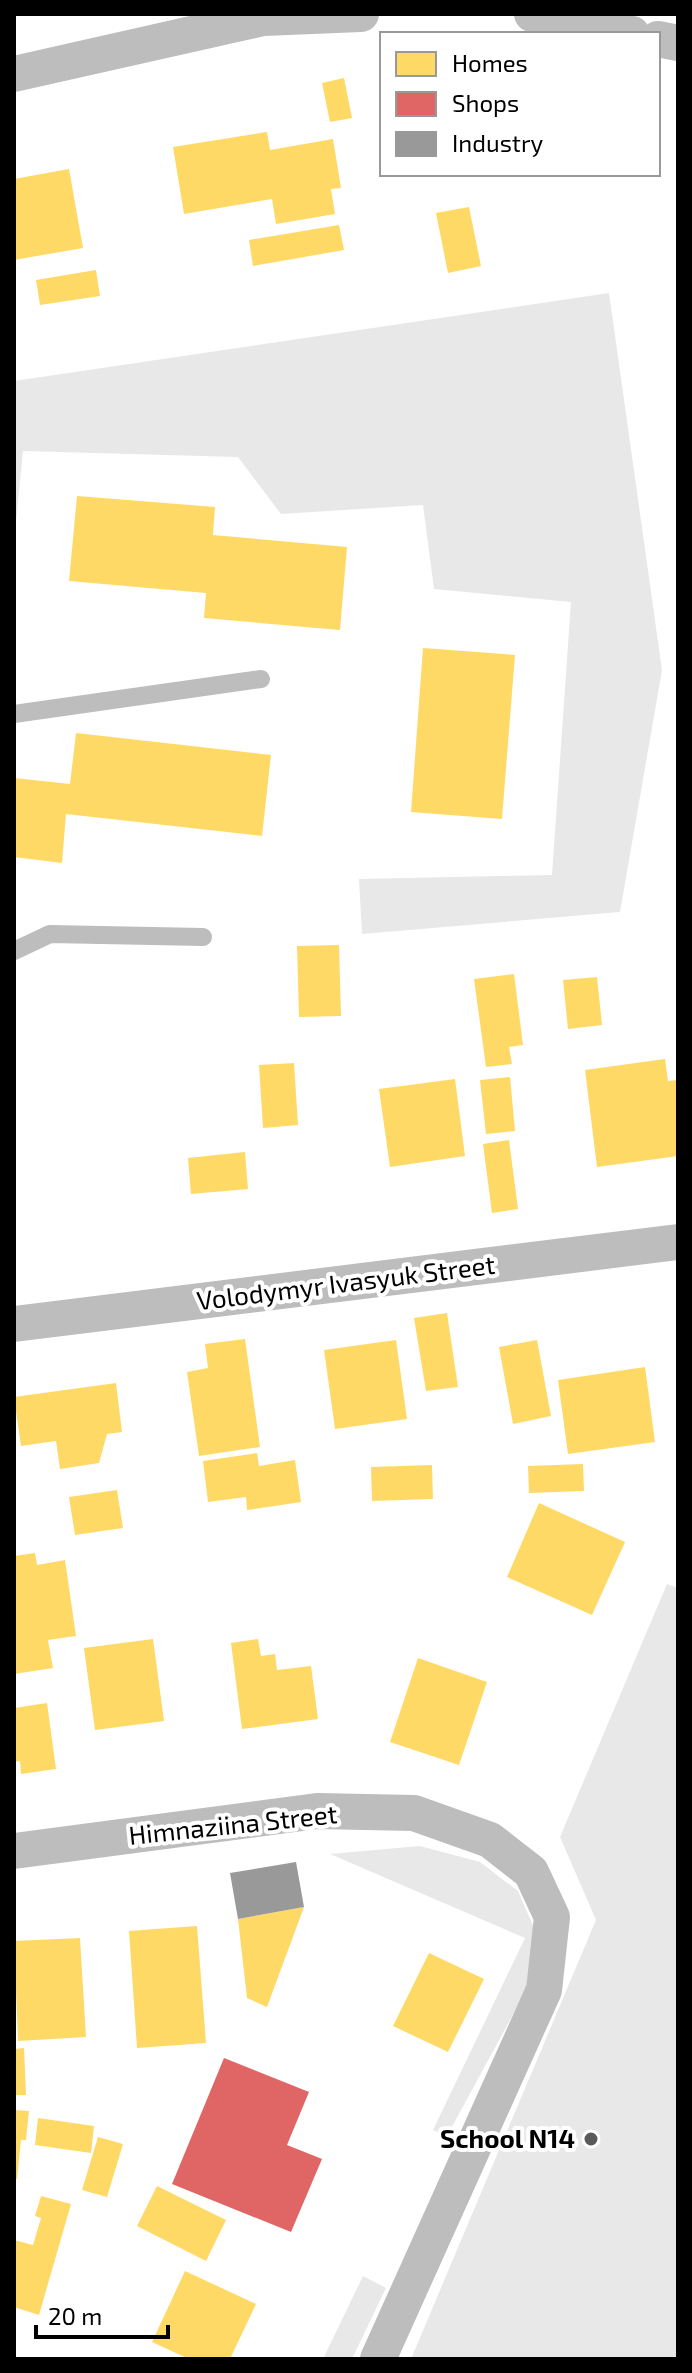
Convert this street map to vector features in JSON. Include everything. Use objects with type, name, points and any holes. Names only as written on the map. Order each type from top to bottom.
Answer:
[{"type":"street","points":[[14,74],[263,18],[361,14]]},
{"type":"street","points":[[532,14],[622,32]]},
{"type":"street","name":"Volodymyr Ivasyuk Street","points":[[14,1324],[678,1242]]},
{"type":"street","name":"Himnaziina Street","points":[[14,1851],[317,1811],[414,1813],[490,1840],[531,1872],[552,1917],[544,1990],[378,2359]]},
{"type":"lane","points":[[14,714],[261,679]]},
{"type":"lane","points":[[14,951],[50,934],[203,937]]},
{"type":"shaded area","points":[[609,293],[662,670],[620,912],[362,934],[359,879],[552,875],[571,602],[434,589],[423,505],[281,514],[238,457],[23,451],[14,542],[14,381]]},
{"type":"shaded area","name":"School N14","points":[[667,1584],[678,1588],[678,2359],[411,2359],[596,1920],[560,1837]]},
{"type":"shaded area","points":[[420,1846],[480,1862],[518,1891],[534,1928],[529,1985],[447,2136],[433,2130],[525,1938],[330,1854]]},
{"type":"shaded area","points":[[363,2276],[386,2288],[352,2359],[323,2359]]},
{"type":"building: Homes","points":[[344,78],[352,118],[330,122],[322,83]]},
{"type":"building: Homes","points":[[267,132],[270,150],[333,139],[341,188],[331,189],[335,214],[276,224],[272,199],[184,214],[173,147]]},
{"type":"building: Homes","points":[[69,169],[83,248],[14,260],[14,179]]},
{"type":"building: Homes","points":[[469,207],[481,266],[448,273],[436,213]]},
{"type":"building: Homes","points":[[339,225],[344,250],[253,266],[249,240]]},
{"type":"building: Homes","points":[[96,270],[100,296],[40,305],[36,280]]},
{"type":"building: Homes","points":[[77,496],[215,507],[213,535],[347,547],[340,630],[204,618],[206,593],[69,581]]},
{"type":"building: Homes","points":[[423,648],[515,655],[502,819],[411,812]]},
{"type":"building: Homes","points":[[76,733],[271,755],[262,836],[66,814],[62,863],[14,857],[14,778],[70,784]]},
{"type":"building: Homes","points":[[339,945],[341,1016],[299,1017],[297,946]]},
{"type":"building: Homes","points":[[514,974],[523,1045],[509,1047],[512,1064],[486,1067],[474,979]]},
{"type":"building: Homes","points":[[597,977],[602,1025],[568,1029],[563,980]]},
{"type":"building: Homes","points":[[665,1059],[668,1081],[678,1080],[678,1156],[597,1167],[585,1070]]},
{"type":"building: Homes","points":[[294,1063],[298,1125],[263,1128],[259,1065]]},
{"type":"building: Homes","points":[[510,1077],[515,1131],[486,1134],[480,1080]]},
{"type":"building: Homes","points":[[455,1079],[465,1156],[390,1167],[379,1089]]},
{"type":"building: Homes","points":[[509,1140],[518,1209],[492,1213],[483,1144]]},
{"type":"building: Homes","points":[[245,1152],[248,1189],[191,1194],[188,1158]]},
{"type":"building: Homes","points":[[447,1313],[458,1387],[426,1391],[414,1318]]},
{"type":"building: Homes","points":[[245,1339],[260,1447],[199,1456],[187,1372],[208,1368],[205,1344]]},
{"type":"building: Homes","points":[[396,1340],[407,1419],[335,1429],[324,1350]]},
{"type":"building: Homes","points":[[537,1340],[551,1416],[513,1424],[499,1347]]},
{"type":"building: Homes","points":[[645,1367],[655,1442],[568,1454],[558,1380]]},
{"type":"building: Homes","points":[[116,1383],[122,1432],[107,1434],[99,1463],[60,1469],[56,1441],[21,1446],[14,1397]]},
{"type":"building: Homes","points":[[257,1453],[259,1466],[295,1460],[301,1502],[247,1510],[246,1497],[208,1502],[203,1461]]},
{"type":"building: Homes","points":[[583,1464],[584,1491],[529,1493],[528,1466]]},
{"type":"building: Homes","points":[[432,1465],[433,1499],[372,1501],[371,1467]]},
{"type":"building: Homes","points":[[117,1490],[123,1528],[75,1535],[69,1497]]},
{"type":"building: Homes","points":[[539,1503],[625,1542],[592,1615],[507,1577]]},
{"type":"building: Homes","points":[[35,1553],[37,1565],[65,1560],[76,1636],[48,1640],[53,1668],[14,1674],[14,1556]]},
{"type":"building: Homes","points":[[153,1639],[164,1721],[95,1730],[84,1648]]},
{"type":"building: Homes","points":[[258,1639],[261,1656],[275,1654],[277,1670],[311,1666],[318,1719],[242,1729],[231,1643]]},
{"type":"building: Homes","points":[[418,1658],[487,1682],[459,1765],[390,1742]]},
{"type":"building: Homes","points":[[47,1703],[56,1769],[21,1774],[20,1761],[14,1762],[14,1708]]},
{"type":"building: Homes","points":[[304,1907],[267,2007],[247,1998],[238,1919]]},
{"type":"building: Homes","points":[[197,1926],[206,2043],[137,2048],[129,1931]]},
{"type":"building: Homes","points":[[80,1938],[86,2037],[18,2041],[14,1941]]},
{"type":"building: Homes","points":[[429,1953],[484,1979],[448,2052],[393,2026]]},
{"type":"building: Homes","points":[[24,2048],[26,2095],[14,2095],[14,2049]]},
{"type":"building: Homes","points":[[14,2110],[29,2111],[26,2140],[21,2140],[17,2179],[14,2179]]},
{"type":"building: Homes","points":[[38,2118],[94,2126],[91,2153],[35,2145]]},
{"type":"building: Homes","points":[[98,2137],[123,2144],[107,2197],[82,2190]]},
{"type":"building: Homes","points":[[157,2186],[226,2220],[206,2261],[137,2226]]},
{"type":"building: Homes","points":[[41,2196],[71,2204],[39,2315],[14,2307],[14,2240],[33,2245],[41,2218],[35,2216]]},
{"type":"building: Homes","points":[[185,2271],[256,2304],[230,2359],[189,2359],[152,2342]]},
{"type":"building: Shops","points":[[224,2058],[309,2092],[287,2145],[322,2159],[291,2232],[172,2184]]},
{"type":"building: Industry","points":[[296,1862],[304,1907],[238,1919],[230,1873]]},
{"type":"place","name":"School N14","points":[[591,2139]]}]
